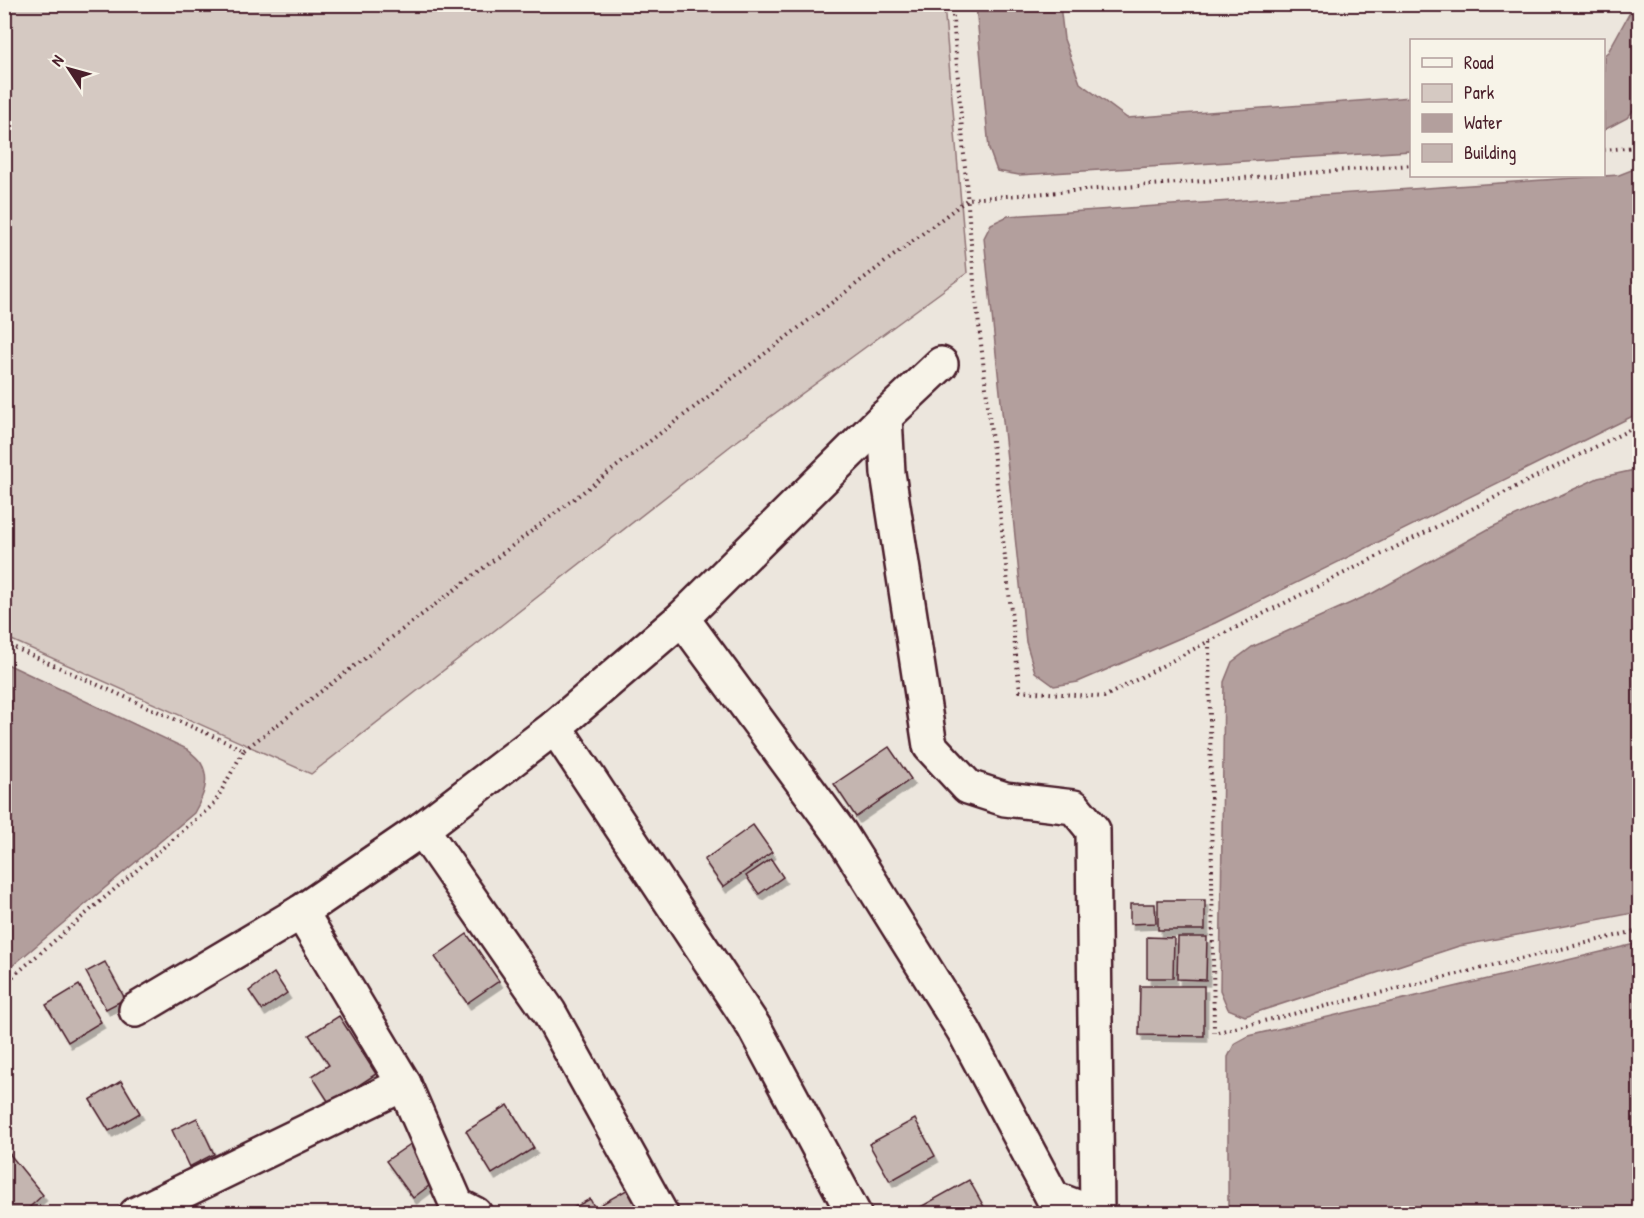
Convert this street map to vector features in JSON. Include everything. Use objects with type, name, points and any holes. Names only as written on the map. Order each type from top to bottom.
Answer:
[{"type":"street","points":[[136,1010],[301,912],[422,829],[555,727],[682,618],[941,364]]},
{"type":"street","points":[[682,618],[840,832],[964,1031],[1053,1198],[1096,1214],[1093,830],[1074,807],[1005,799],[968,787],[930,746],[888,473],[885,417]]},
{"type":"street","points":[[555,727],[754,1027],[854,1214]]},
{"type":"street","points":[[422,829],[549,1012],[661,1214]]},
{"type":"street","points":[[301,912],[404,1084],[457,1211]]},
{"type":"street","points":[[136,1214],[404,1084]]},
{"type":"path","points":[[952,4],[974,281],[1020,691],[1104,697],[1209,641],[1640,426]]},
{"type":"path","points":[[1605,150],[1636,147],[1640,142]]},
{"type":"path","points":[[4,984],[214,804],[244,750],[968,200],[1410,165]]},
{"type":"path","points":[[1209,641],[1214,1034],[1640,930]]},
{"type":"path","points":[[4,643],[244,750]]},
{"type":"green space","points":[[5,4],[944,5],[967,273],[733,444],[311,774],[5,637]]},
{"type":"water","points":[[976,5],[1060,5],[1064,39],[1080,83],[1127,118],[1410,97],[1410,151],[1019,175],[997,171],[989,149]]},
{"type":"water","points":[[1634,5],[1639,5],[1639,104],[1627,118],[1605,129],[1605,54]]},
{"type":"water","points":[[1639,167],[1639,413],[1215,623],[1078,682],[1054,686],[1035,672],[1026,642],[984,238],[991,224],[1008,216],[1619,175]]},
{"type":"water","points":[[1639,469],[1639,912],[1459,946],[1245,1016],[1228,1009],[1220,990],[1224,682],[1232,662],[1252,647],[1373,593],[1492,527],[1598,478]]},
{"type":"water","points":[[5,663],[187,749],[201,763],[206,782],[203,795],[194,813],[5,972]]},
{"type":"water","points":[[1639,943],[1639,1213],[1228,1213],[1228,1057],[1235,1043],[1248,1036]]},
{"type":"building","points":[[889,747],[911,779],[856,817],[834,784]]},
{"type":"building","points":[[753,825],[772,852],[723,887],[704,860]]},
{"type":"building","points":[[771,859],[783,877],[759,894],[746,876]]},
{"type":"building","points":[[1158,900],[1205,900],[1205,930],[1158,930]]},
{"type":"building","points":[[1130,904],[1155,904],[1156,923],[1130,924]]},
{"type":"building","points":[[467,934],[499,981],[467,1003],[435,957]]},
{"type":"building","points":[[1147,937],[1174,938],[1173,978],[1147,978]]},
{"type":"building","points":[[1178,937],[1207,937],[1206,980],[1177,979]]},
{"type":"building","points":[[105,962],[125,999],[106,1009],[86,972]]},
{"type":"building","points":[[274,973],[287,993],[262,1010],[249,991]]},
{"type":"building","points":[[79,985],[101,1022],[68,1042],[46,1005]]},
{"type":"building","points":[[1140,986],[1204,986],[1204,1036],[1139,1035]]},
{"type":"building","points":[[339,1016],[376,1074],[330,1104],[312,1076],[329,1065],[309,1035]]},
{"type":"building","points":[[121,1081],[140,1113],[109,1131],[90,1100]]},
{"type":"building","points":[[508,1105],[534,1148],[492,1174],[466,1131]]},
{"type":"building","points":[[197,1118],[214,1154],[189,1167],[172,1130]]},
{"type":"building","points":[[915,1119],[935,1156],[890,1181],[869,1144]]},
{"type":"building","points":[[412,1143],[438,1179],[413,1198],[386,1161]]},
{"type":"building","points":[[8,1152],[43,1195],[22,1214],[6,1214],[4,1211],[4,1154]]},
{"type":"building","points":[[969,1180],[988,1214],[917,1214],[915,1210]]},
{"type":"building","points":[[639,1183],[655,1214],[602,1214],[598,1206]]},
{"type":"building","points":[[590,1199],[598,1214],[562,1214]]}]
